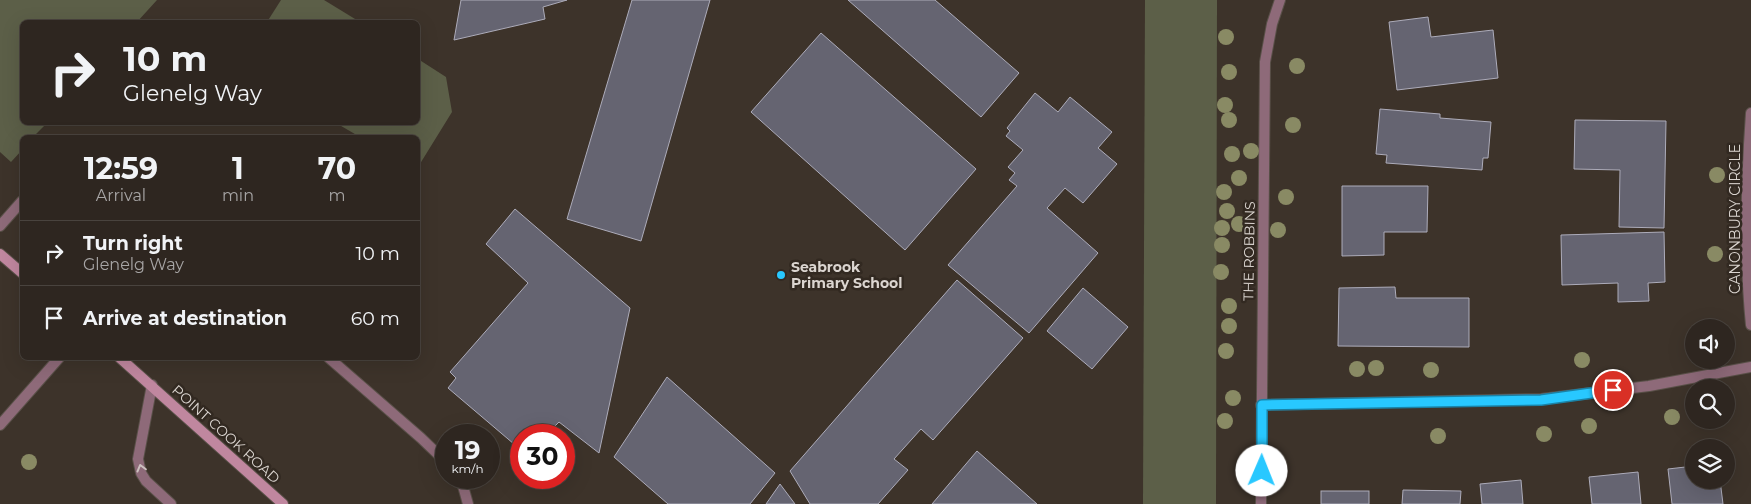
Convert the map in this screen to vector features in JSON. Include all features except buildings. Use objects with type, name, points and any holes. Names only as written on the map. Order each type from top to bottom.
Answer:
[{"type":"main road","points":[[0,254],[20,271]]},
{"type":"main road","name":"POINT COOK ROAD","points":[[122,360],[283,504]]},
{"type":"street","name":"THE ROBBINS","points":[[1261,504],[1265,62],[1272,24],[1280,0]]},
{"type":"street","name":"CANONBURY CIRCLE","points":[[1751,113],[1746,172],[1751,325]]},
{"type":"street","points":[[0,226],[20,203]]},
{"type":"street","points":[[0,425],[57,360]]},
{"type":"street","points":[[331,360],[435,451]]},
{"type":"street","points":[[1262,405],[1541,400],[1649,386],[1751,367]]},
{"type":"street","name":"POINT COOK ROAD","points":[[152,385],[138,460],[141,473],[146,482],[171,504]]},
{"type":"street","points":[[464,489],[468,504]]},
{"type":"green space","points":[[0,0],[157,0],[139,20],[20,20],[20,125],[45,125],[35,135],[20,135],[20,152],[11,162],[0,152]]},
{"type":"green space","points":[[281,0],[324,0],[357,20],[268,20]]},
{"type":"green space","points":[[1145,0],[1217,0],[1216,504],[1143,504]]},
{"type":"green space","points":[[420,60],[446,77],[452,112],[420,164],[420,135],[357,135],[339,125],[420,125]]},
{"type":"place","name":"Seabrook Primary School","points":[[781,275]]},
{"type":"route","points":[[1262,471],[1262,405],[1541,400],[1613,390]]}]
